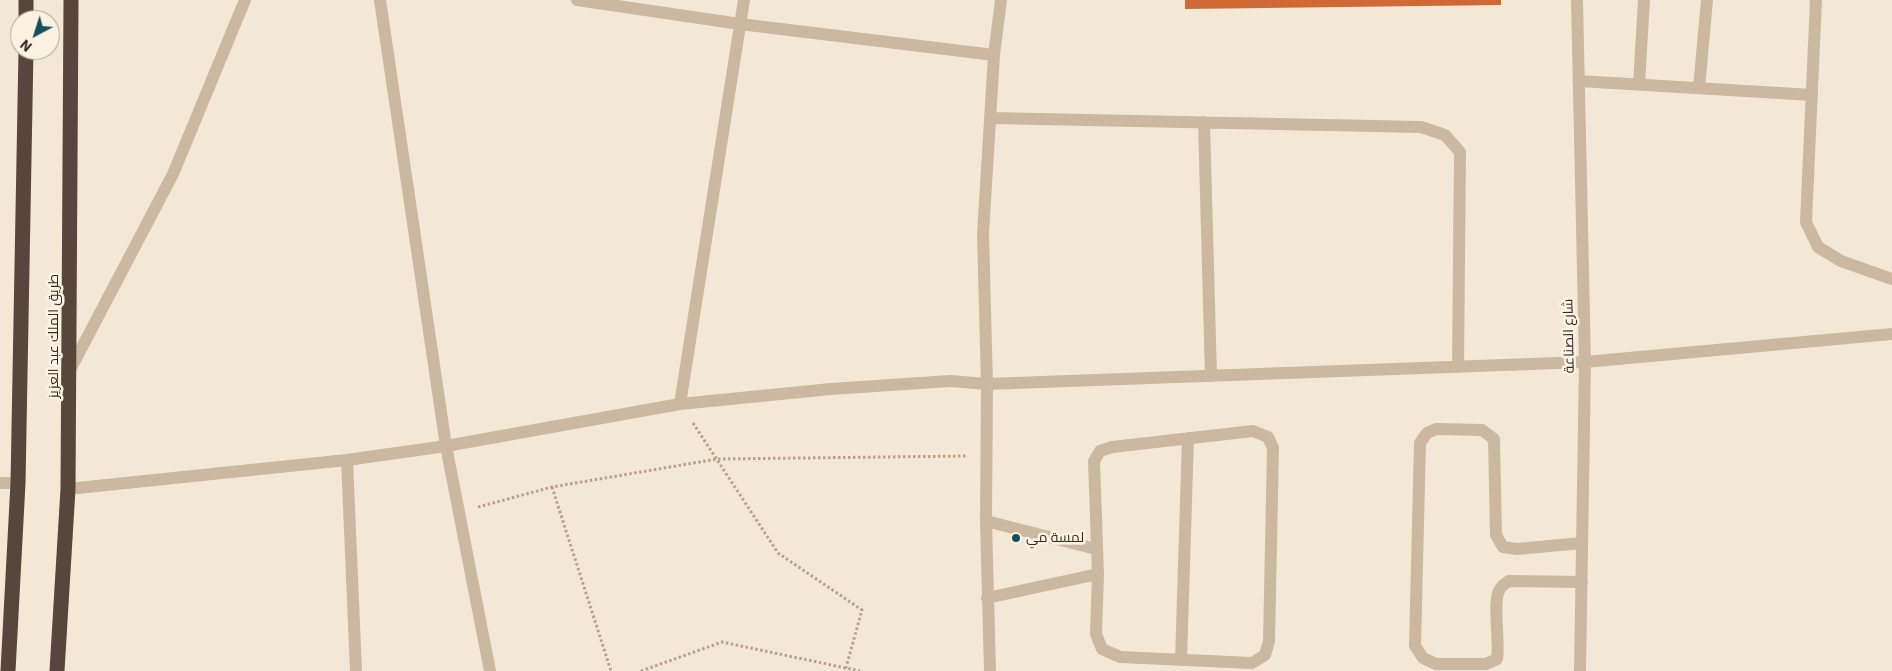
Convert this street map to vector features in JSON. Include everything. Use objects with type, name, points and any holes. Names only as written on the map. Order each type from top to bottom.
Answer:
[{"type":"highway","name":"طريق الملك عبد العزيز","points":[[57,671],[68,489],[71,0]]},
{"type":"highway","points":[[8,671],[18,483],[26,60]]},
{"type":"street","points":[[70,370],[173,174],[245,0]]},
{"type":"street","points":[[380,0],[446,446],[490,671]]},
{"type":"street","points":[[577,0],[740,24],[994,55]]},
{"type":"street","points":[[680,404],[744,0]]},
{"type":"street","points":[[990,671],[985,455],[987,384],[984,234],[994,55],[1001,0]]},
{"type":"street","name":"شارع الصناعة","points":[[1578,0],[1585,362],[1580,671]]},
{"type":"street","points":[[1639,84],[1644,0]]},
{"type":"street","points":[[1699,88],[1707,0]]},
{"type":"street","points":[[1816,0],[1806,222],[1818,247],[1841,262],[1892,279]]},
{"type":"street","points":[[1579,81],[1812,95]]},
{"type":"street","points":[[991,118],[1420,127],[1445,135],[1460,152],[1458,367]]},
{"type":"street","points":[[1204,122],[1211,376]]},
{"type":"street","points":[[68,489],[346,460],[446,446],[680,404],[831,389],[940,382],[987,384],[1585,362],[1892,334]]},
{"type":"street","points":[[1582,543],[1517,549],[1503,547],[1496,535],[1494,439],[1482,430],[1436,429],[1427,433],[1420,444],[1416,646],[1423,658],[1436,664],[1486,664],[1496,659],[1498,652],[1496,600],[1499,589],[1509,581],[1582,582]]},
{"type":"street","points":[[1253,431],[1268,437],[1273,448],[1269,641],[1265,655],[1252,663],[1181,660],[1120,657],[1102,648],[1096,634],[1098,574],[1096,549],[1094,461],[1100,451],[1112,447],[1253,431]]},
{"type":"street","points":[[1181,660],[1188,438]]},
{"type":"street","points":[[346,460],[356,671]]},
{"type":"street","points":[[0,484],[18,483]]},
{"type":"street","points":[[986,521],[1096,549]]},
{"type":"street","points":[[987,598],[1098,574]]},
{"type":"path","points":[[680,404],[778,553],[862,610],[845,669]]},
{"type":"path","points":[[459,512],[552,487],[716,459],[985,455]]},
{"type":"path","points":[[552,487],[611,671]]},
{"type":"path","points":[[641,671],[722,642],[860,671]]},
{"type":"building","points":[[1185,0],[1501,0],[1501,5],[1185,9]]},
{"type":"place","name":"لمسة مي","points":[[1016,538]]}]
